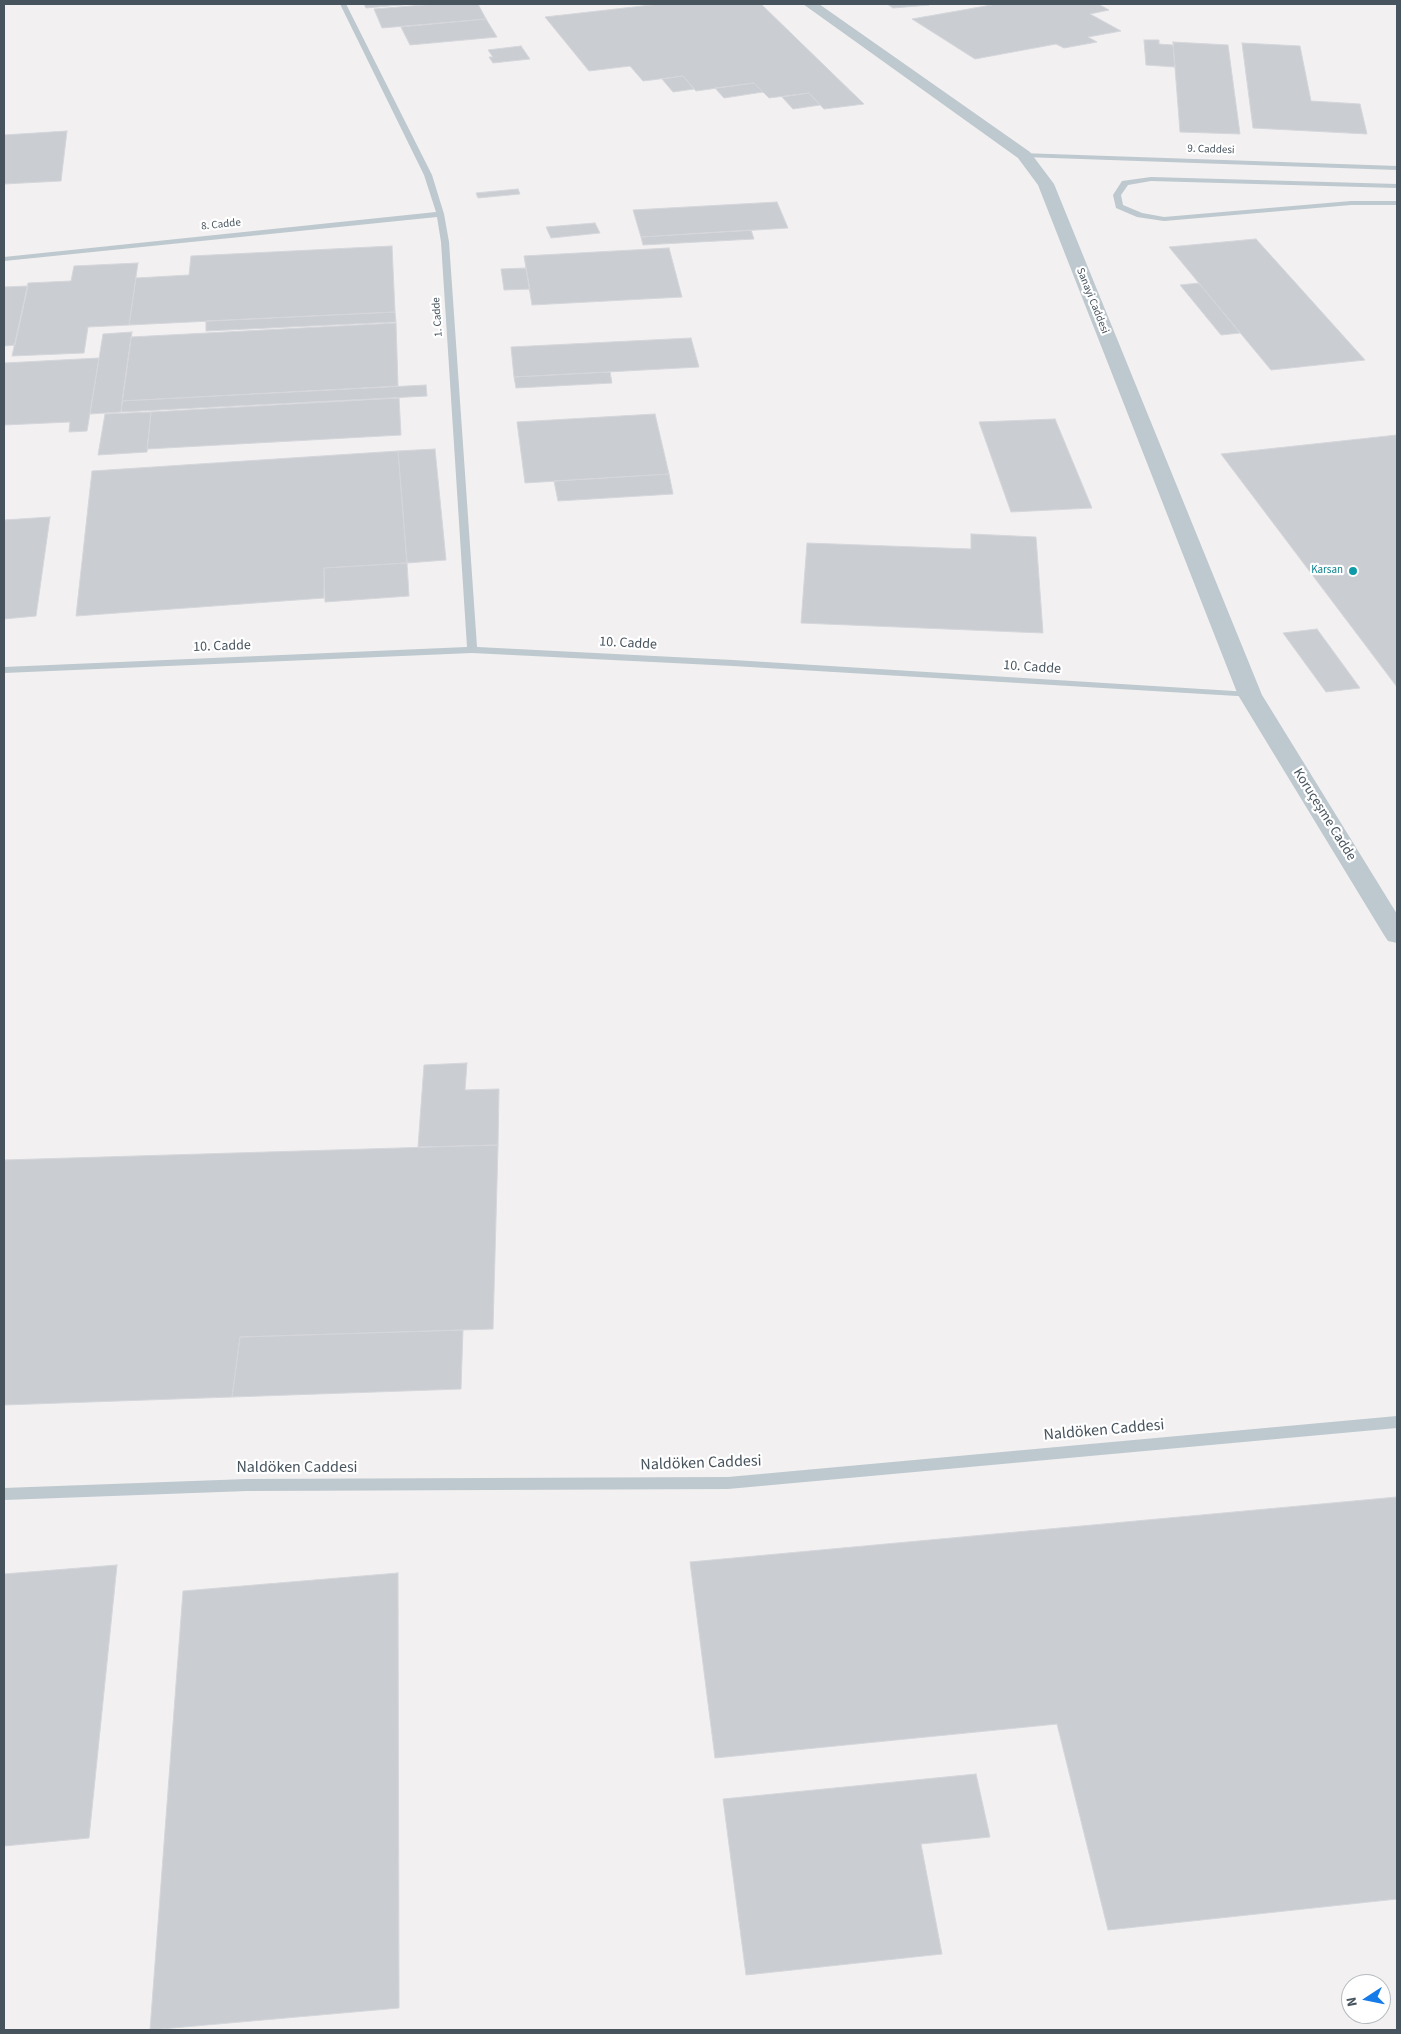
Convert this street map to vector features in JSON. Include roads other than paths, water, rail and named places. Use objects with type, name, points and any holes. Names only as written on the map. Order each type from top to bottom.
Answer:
[{"type":"street","name":"Sanayi Caddesi","points":[[810,4],[1024,155],[1046,184],[1250,695]]},
{"type":"street","name":"Koruçeşme Cadde","points":[[1250,695],[1397,935]]},
{"type":"lane","name":"1. Cadde","points":[[343,4],[428,175],[440,214],[445,252],[472,650]]},
{"type":"lane","name":"9. Caddesi","points":[[1024,155],[1397,168]]},
{"type":"lane","points":[[1397,186],[1151,179],[1125,183],[1117,194],[1120,206],[1140,215],[1164,220],[1351,203],[1397,203]]},
{"type":"lane","name":"8. Cadde","points":[[4,259],[440,214]]},
{"type":"lane","name":"10. Cadde","points":[[4,670],[472,650],[733,663],[1250,695]]},
{"type":"lane","name":"Naldöken Caddesi","points":[[4,1494],[247,1485],[728,1483],[1397,1422]]},
{"type":"place","name":"Karsan","points":[[1353,571]]}]
